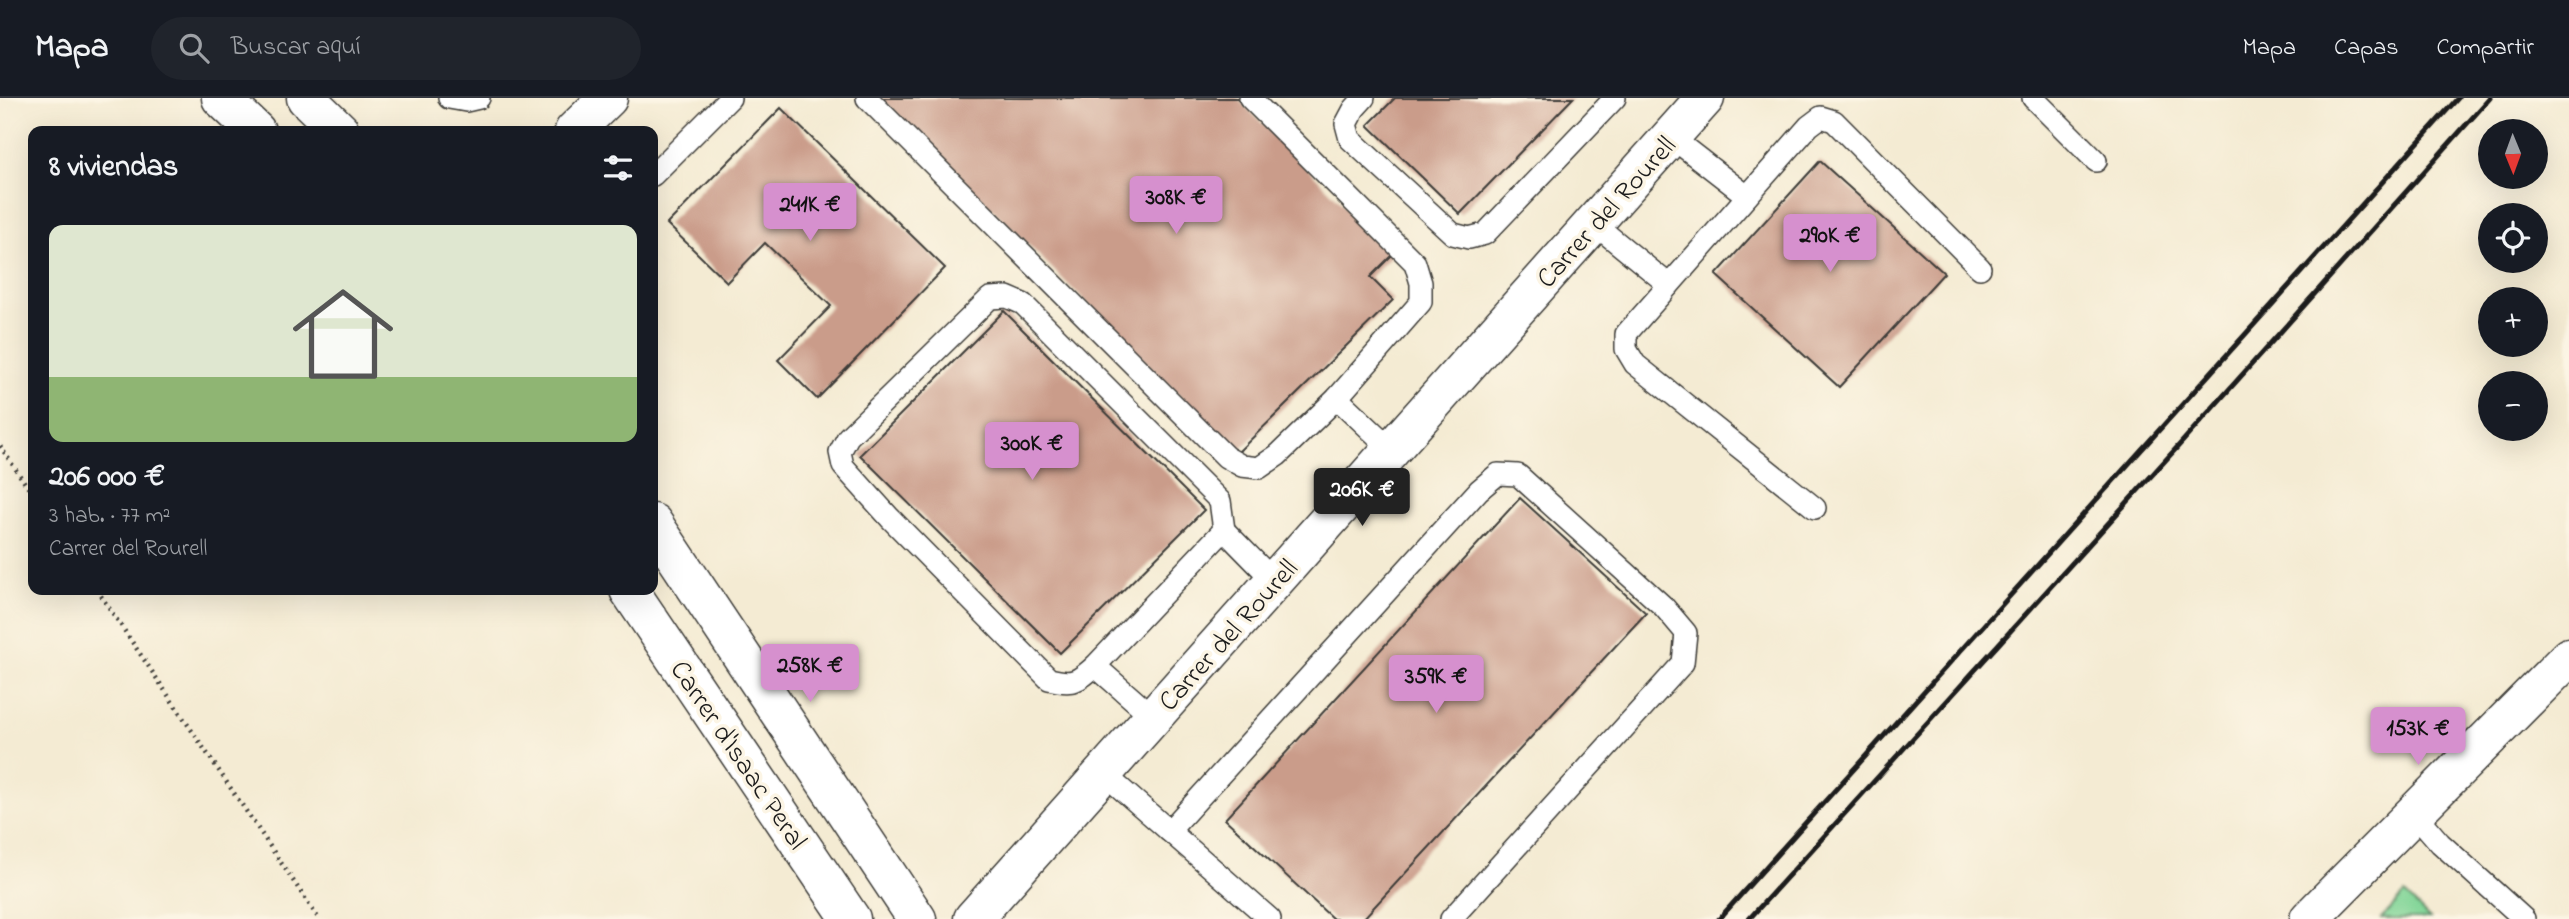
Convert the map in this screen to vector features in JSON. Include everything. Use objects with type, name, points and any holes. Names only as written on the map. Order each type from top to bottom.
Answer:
[{"type":"street","points":[[221,98],[251,126]]},
{"type":"street","points":[[306,98],[335,126]]},
{"type":"street","points":[[579,126],[608,98]]},
{"type":"street","name":"Carrer del Rourell","points":[[973,919],[1705,98]]},
{"type":"street","name":"Carrer d'Isaac Peral","points":[[658,530],[917,919]]},
{"type":"street","name":"Carrer d'Isaac Peral","points":[[632,595],[851,919]]},
{"type":"street","points":[[2309,919],[2569,657]]},
{"type":"lane","points":[[449,98],[466,101],[479,98]]},
{"type":"lane","points":[[658,170],[730,98]]},
{"type":"lane","points":[[867,98],[1226,457],[1242,466],[1259,468],[1278,455],[1337,398],[1421,302],[1421,283],[1415,263],[1250,98]]},
{"type":"lane","points":[[1364,98],[1346,124],[1350,139],[1453,234],[1469,239],[1486,234],[1615,98]]},
{"type":"lane","points":[[2033,98],[2096,161]]},
{"type":"lane","points":[[1815,508],[1635,364],[1626,349],[1626,334],[1809,126],[1821,117],[1835,121],[1980,268]]},
{"type":"lane","points":[[1671,137],[1747,196]]},
{"type":"lane","points":[[1593,223],[1668,285]]},
{"type":"lane","points":[[1224,530],[1095,666],[1080,679],[1067,683],[1049,679],[890,518],[843,466],[841,452],[848,437],[989,298],[1007,297],[1023,304],[1220,501],[1224,530],[1274,581]]},
{"type":"lane","points":[[1337,398],[1392,450]]},
{"type":"lane","points":[[1169,831],[1479,490],[1498,474],[1518,475],[1664,607],[1686,633],[1683,663],[1451,919]]},
{"type":"lane","points":[[1095,666],[1153,717]]},
{"type":"lane","points":[[1103,773],[1270,919]]},
{"type":"lane","points":[[2414,813],[2440,843],[2524,919]]},
{"type":"path","points":[[0,446],[28,488]]},
{"type":"path","points":[[100,595],[320,919]]},
{"type":"green space","points":[[2405,894],[2430,919],[2381,919]]},
{"type":"building","points":[[881,98],[1237,98],[1393,254],[1370,277],[1393,300],[1237,453]]},
{"type":"building","points":[[1395,98],[1573,98],[1460,214],[1368,125]]},
{"type":"building","points":[[781,108],[945,268],[817,399],[778,360],[831,306],[765,243],[727,282],[667,224]]},
{"type":"building","points":[[1820,161],[1944,273],[1839,387],[1716,275]]},
{"type":"building","points":[[1004,311],[1204,510],[1060,653],[860,455]]},
{"type":"building","points":[[1520,498],[1646,613],[1363,919],[1333,919],[1225,819]]},
{"type":"railway","points":[[1719,919],[2458,98]]},
{"type":"railway","points":[[1749,919],[2490,98]]}]
